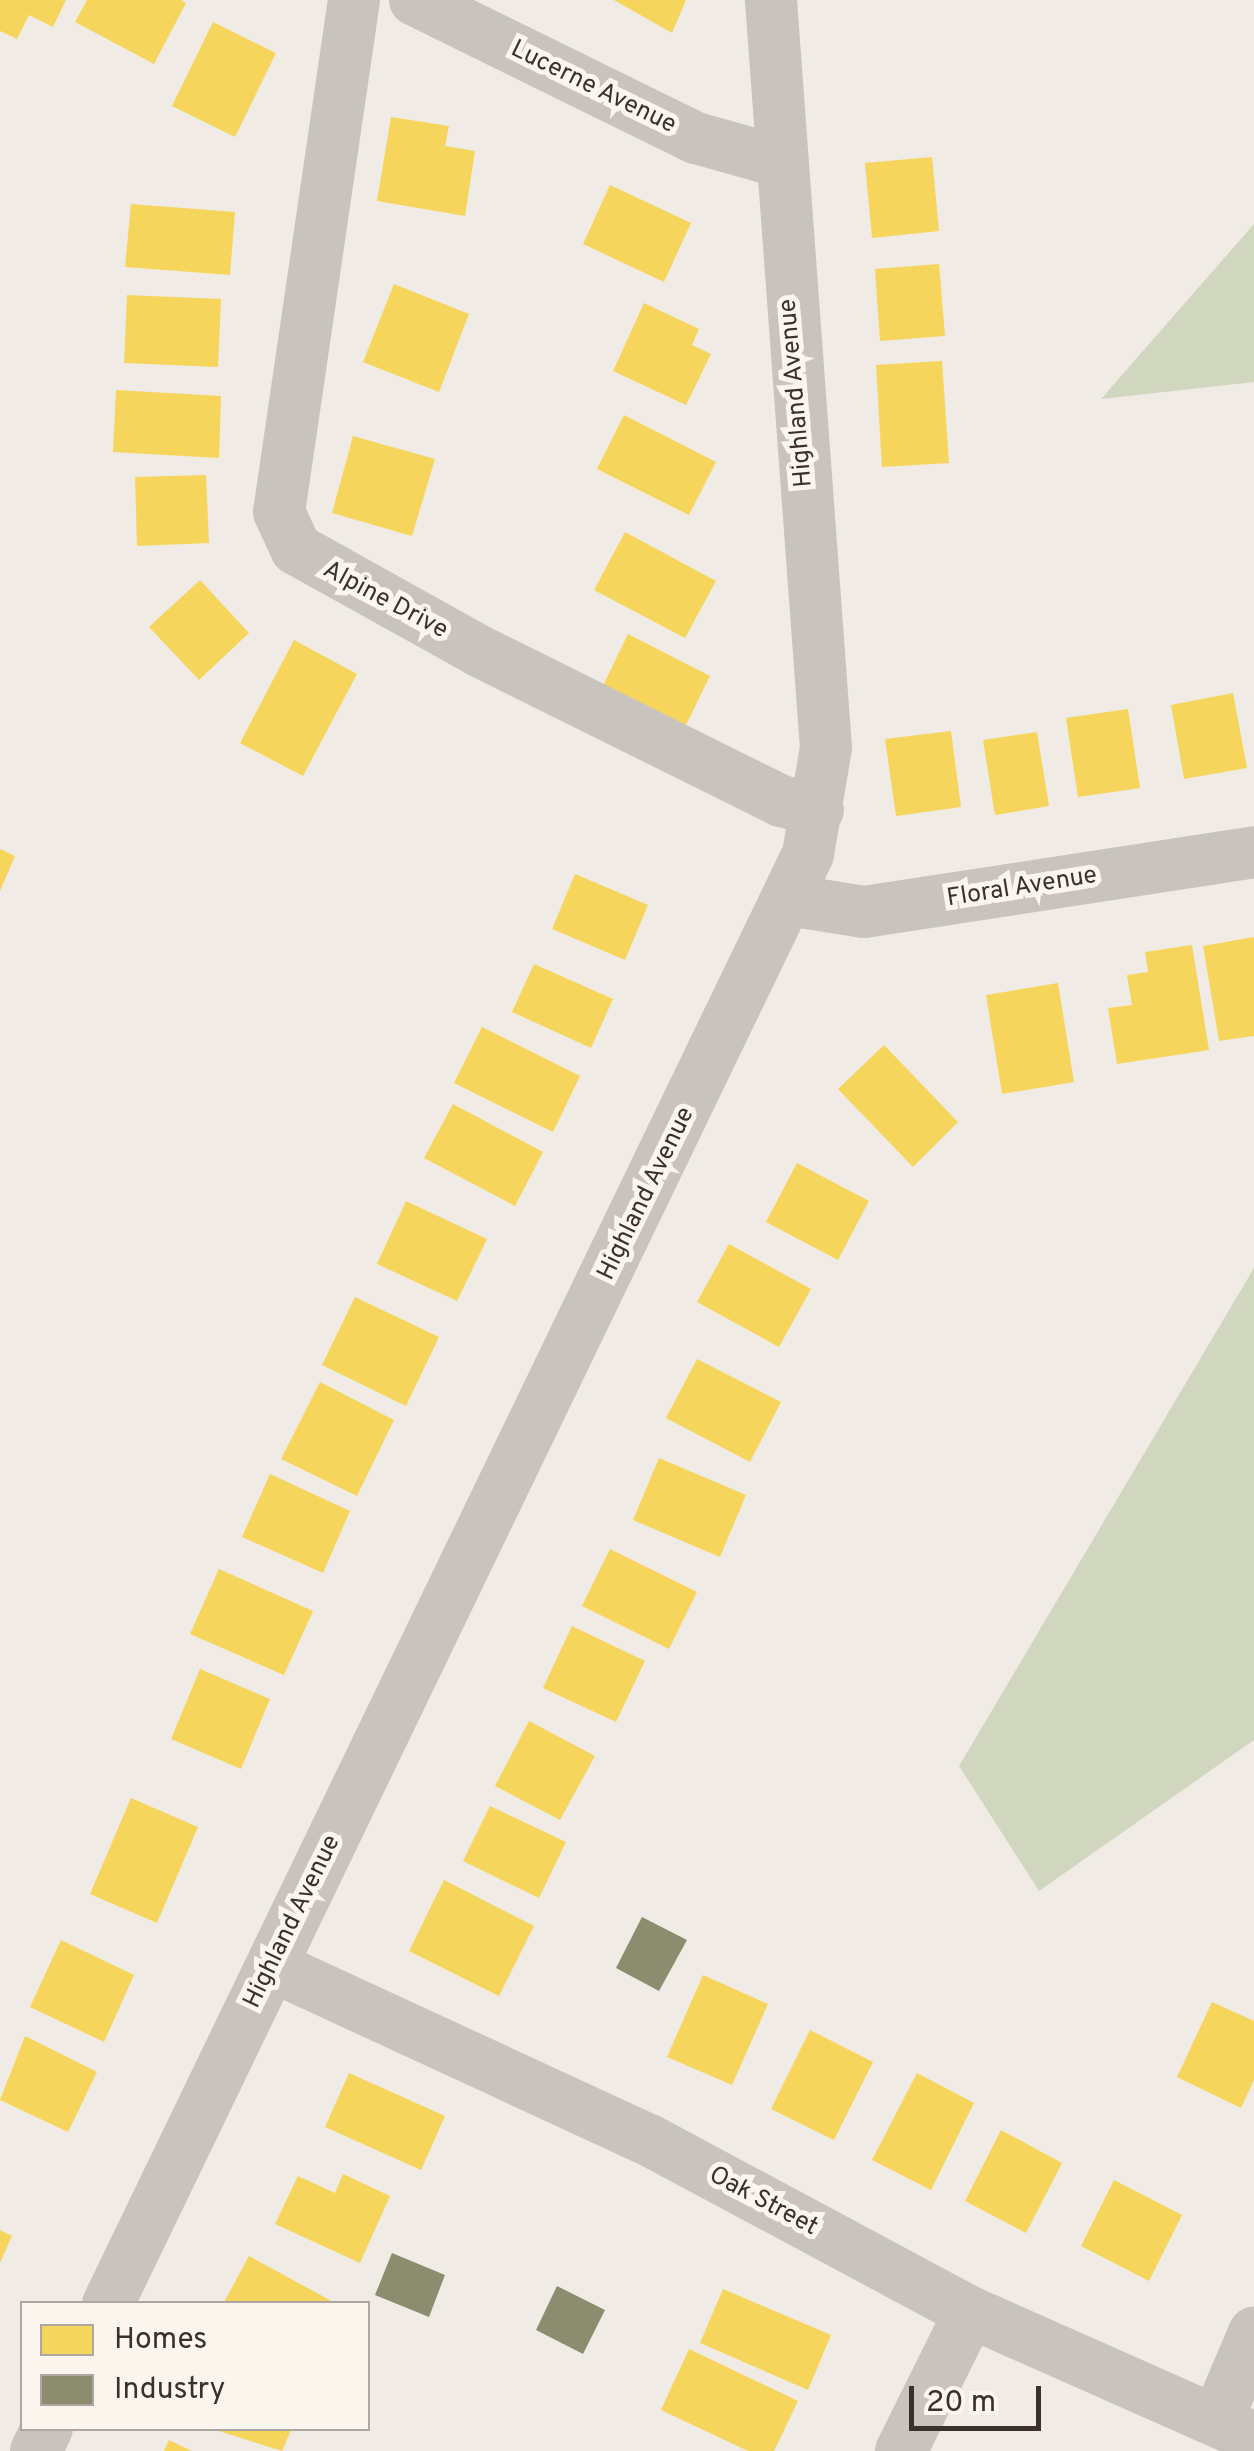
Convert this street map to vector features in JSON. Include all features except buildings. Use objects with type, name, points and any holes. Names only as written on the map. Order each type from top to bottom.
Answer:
[{"type":"street","name":"Alpine Drive","points":[[354,0],[279,512],[296,548],[479,651],[781,801],[818,810]]},
{"type":"street","name":"Lucerne Avenue","points":[[414,0],[696,138],[778,161]]},
{"type":"street","name":"Highland Avenue","points":[[109,2301],[789,900],[818,810],[826,748],[778,161],[771,0]]},
{"type":"street","name":"Floral Avenue","points":[[789,900],[864,912],[1254,852]]},
{"type":"street","name":"Oak Street","points":[[272,1966],[649,2140],[970,2312],[1236,2429]]},
{"type":"street","points":[[901,2451],[970,2312]]},
{"type":"street","points":[[1236,2429],[1254,2334]]},
{"type":"green space","points":[[1254,224],[1254,382],[1101,399]]},
{"type":"green space","points":[[1254,1268],[1254,1740],[1039,1891],[959,1766]]}]
